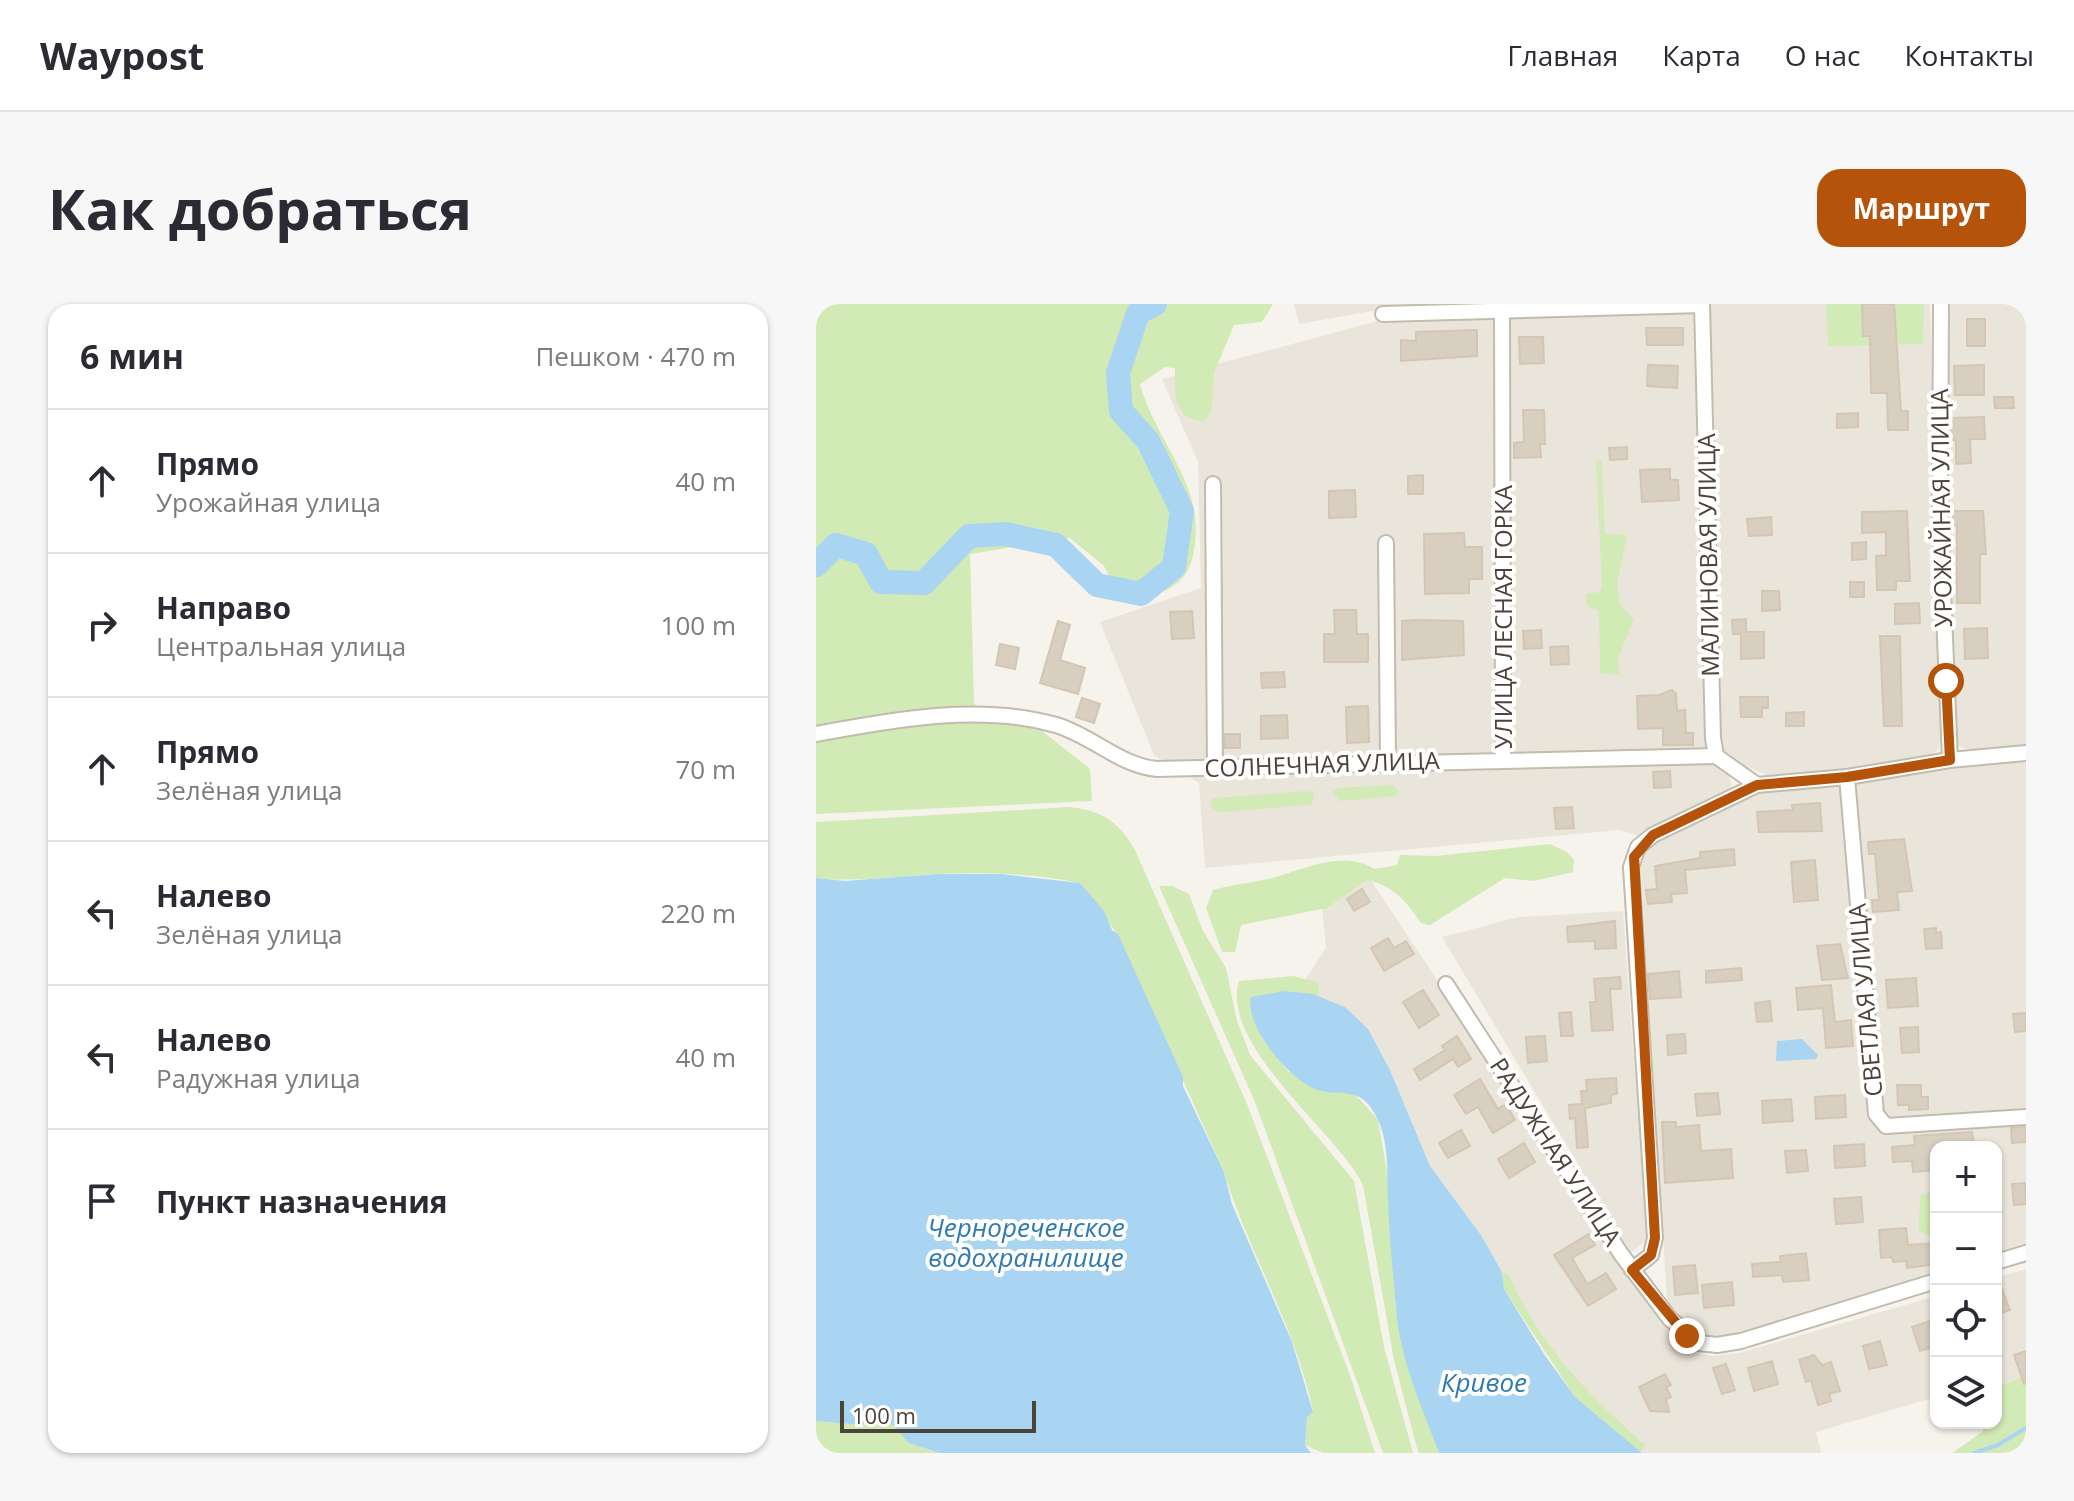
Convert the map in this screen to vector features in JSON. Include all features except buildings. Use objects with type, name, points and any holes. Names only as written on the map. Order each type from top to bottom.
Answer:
[{"type":"street","points":[[1383,314],[1702,304]]},
{"type":"street","name":"МАЛИНОВАЯ УЛИЦА","points":[[1702,304],[1716,756]]},
{"type":"street","name":"УРОЖАЙНАЯ УЛИЦА","points":[[1941,304],[1940,516],[1950,760]]},
{"type":"street","name":"УЛИЦА ЛЕСНАЯ ГОРКА","points":[[1502,310],[1503,760],[1716,756]]},
{"type":"street","points":[[1213,484],[1215,769]]},
{"type":"street","points":[[1386,543],[1388,762]]},
{"type":"street","name":"СОЛНЕЧНАЯ УЛИЦА","points":[[816,734],[885,721],[983,714],[1057,725],[1141,767],[1215,769],[1503,760]]},
{"type":"street","points":[[1632,1270],[1651,1255],[1655,1238],[1634,857],[1653,835],[1757,785],[1847,777],[1950,760],[2026,753]]},
{"type":"street","points":[[1716,756],[1757,785]]},
{"type":"street","name":"СВЕТЛАЯ УЛИЦА","points":[[1847,777],[1876,1114],[1880,1122],[1886,1126],[2026,1117]]},
{"type":"street","name":"РАДУЖНАЯ УЛИЦА","points":[[1446,984],[1632,1270],[1687,1336],[1706,1345],[1741,1341],[1930,1283]]},
{"type":"street","points":[[2002,1260],[2026,1253]]},
{"type":"shaded area","points":[[1294,304],[1506,304],[1389,308],[1299,324]]},
{"type":"shaded area","points":[[1709,304],[1930,304],[1941,740],[1938,750],[1931,755],[1885,768],[1776,779],[1729,759],[1722,751],[1718,697]]},
{"type":"shaded area","points":[[1945,304],[2026,304],[2026,746],[1978,752],[1958,746],[1951,729]]},
{"type":"shaded area","points":[[1697,310],[1706,750],[1729,774],[1732,788],[1642,837],[1619,830],[1205,868],[1199,783],[1154,755],[1100,622],[1201,588],[1198,462],[1162,379],[1381,320]]},
{"type":"shaded area","points":[[2026,761],[2026,1247],[2002,1254],[2002,1141],[1930,1141],[1930,1276],[1718,1339],[1690,1333],[1675,1318],[1667,1299],[1640,856],[1648,846],[1760,790]]},
{"type":"shaded area","points":[[1367,874],[1667,1328],[1695,1352],[1713,1356],[1739,1353],[1930,1298],[1930,1399],[1816,1432],[1821,1453],[1642,1453],[1575,1397],[1481,1235],[1430,1166],[1390,1070],[1368,1030],[1345,1007],[1313,994],[1297,992],[1326,948],[1322,905]]},
{"type":"shaded area","points":[[1623,911],[1647,1240],[1631,1253],[1442,937],[1519,917]]},
{"type":"shaded area","points":[[2026,1269],[2026,1376],[2002,1385],[2002,1285],[2002,1276]]},
{"type":"green space","points":[[816,304],[1147,304],[1124,340],[1114,386],[1119,413],[1158,463],[1172,501],[1175,521],[1173,541],[1168,559],[1157,575],[1141,588],[1113,583],[1104,566],[1070,538],[970,554],[974,702],[981,718],[1037,727],[1090,769],[1092,801],[816,814]]},
{"type":"green space","points":[[1159,304],[1273,304],[1262,322],[1234,325],[1214,373],[1212,409],[1205,421],[1195,420],[1181,411],[1176,396],[1175,368],[1165,367],[1140,384],[1147,405],[1185,481],[1196,521],[1193,556],[1186,574],[1165,591],[1145,598],[1161,585],[1181,557],[1186,527],[1180,493],[1165,461],[1151,437],[1128,414],[1122,394],[1125,369],[1135,339],[1146,317]]},
{"type":"green space","points":[[1826,304],[1924,304],[1923,344],[1828,346]]},
{"type":"green space","points":[[1599,460],[1602,462],[1605,534],[1627,535],[1617,584],[1620,605],[1634,619],[1618,658],[1620,675],[1600,673],[1599,611],[1587,606],[1586,594],[1600,592],[1602,585],[1596,463]]},
{"type":"green space","points":[[1394,785],[1399,793],[1395,796],[1340,801],[1332,792],[1337,788]]},
{"type":"green space","points":[[1313,793],[1314,800],[1310,805],[1220,812],[1213,809],[1210,803],[1214,798]]},
{"type":"green space","points":[[1069,807],[1091,811],[1108,819],[1123,832],[1135,850],[1247,1104],[1351,1378],[1375,1453],[1323,1453],[1305,1445],[1307,1417],[1313,1411],[1284,1320],[1224,1172],[1118,935],[1080,883],[988,873],[816,878],[816,822]]},
{"type":"green space","points":[[1550,844],[1567,852],[1574,860],[1573,872],[1533,881],[1505,878],[1430,925],[1421,923],[1392,890],[1367,880],[1327,908],[1241,925],[1235,952],[1222,952],[1206,908],[1213,890],[1268,879],[1325,862],[1350,861],[1374,869],[1397,865],[1400,855],[1435,856]]},
{"type":"green space","points":[[1159,886],[1172,886],[1189,894],[1203,931],[1226,968],[1237,1021],[1250,1055],[1354,1181],[1384,1347],[1413,1453],[1383,1453],[1255,1102]]},
{"type":"green space","points":[[1293,976],[1319,983],[1318,996],[1284,991],[1262,1038],[1288,1071],[1323,1092],[1341,1090],[1355,1094],[1378,1120],[1388,1179],[1396,1310],[1402,1345],[1439,1453],[1419,1453],[1417,1448],[1394,1360],[1363,1185],[1350,1164],[1263,1061],[1247,1033],[1238,1007],[1239,981]]},
{"type":"green space","points":[[1930,1192],[1930,1237],[1919,1230],[1920,1196]]},
{"type":"green space","points":[[1502,1272],[1509,1275],[1535,1325],[1567,1368],[1645,1445],[1640,1452],[1575,1397],[1504,1289]]},
{"type":"green space","points":[[2026,1376],[2026,1453],[1952,1453],[1984,1429],[2002,1429],[2002,1385]]},
{"type":"green space","points":[[887,1418],[910,1440],[939,1453],[816,1453],[816,1421],[861,1425]]},
{"type":"water","name":"Чернореченское водохранилище","points":[[937,874],[1001,874],[1080,883],[1104,911],[1112,930],[1118,934],[1183,1077],[1183,1086],[1224,1172],[1232,1204],[1292,1342],[1313,1412],[1307,1417],[1305,1445],[1311,1453],[939,1453],[909,1443],[887,1419],[861,1425],[816,1421],[816,878],[845,881]]},
{"type":"water","name":"Кривое","points":[[1284,991],[1313,994],[1345,1007],[1368,1029],[1390,1070],[1430,1166],[1481,1235],[1502,1272],[1504,1289],[1544,1354],[1575,1397],[1642,1453],[1439,1453],[1412,1382],[1398,1326],[1389,1226],[1387,1159],[1382,1129],[1364,1100],[1356,1095],[1313,1088],[1292,1073],[1270,1049],[1254,1021],[1251,997]]},
{"type":"water","points":[[1802,1039],[1818,1055],[1816,1059],[1776,1061],[1777,1041]]},
{"type":"waterway","points":[[816,565],[836,545],[866,554],[881,582],[924,583],[969,536],[1006,534],[1056,545],[1097,585],[1141,594],[1174,567],[1182,511],[1148,441],[1121,411],[1118,373],[1138,313],[1155,304]]},
{"type":"waterway","points":[[1974,1453],[1998,1445],[2026,1428]]},
{"type":"route","points":[[1687,1336],[1632,1270],[1651,1255],[1655,1247],[1631,867],[1634,857],[1638,847],[1653,835],[1757,785],[1847,777],[1950,760],[1946,681]]}]
